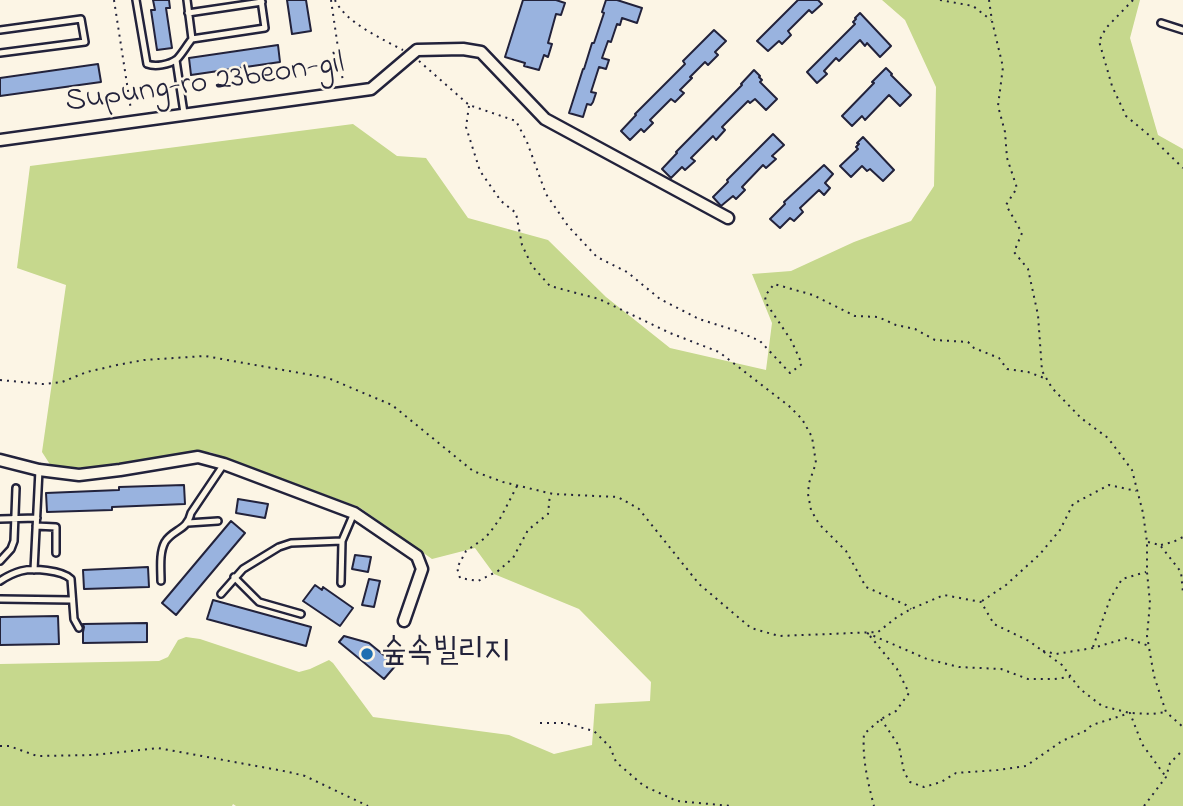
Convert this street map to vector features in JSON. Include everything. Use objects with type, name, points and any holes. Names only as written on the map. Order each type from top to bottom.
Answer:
[{"type":"street","points":[[411,54],[417,50],[438,49],[481,52],[545,118],[728,218]]},
{"type":"street","name":"Supung-ro 23beon-gil","points":[[0,140],[371,89],[411,54]]},
{"type":"street","points":[[0,460],[39,470],[79,475],[198,457],[224,464],[354,513],[416,556],[422,569],[404,621]]},
{"type":"lane","points":[[136,0],[147,64],[151,66],[176,60],[192,39],[265,27],[261,1],[188,13]]},
{"type":"lane","points":[[187,0],[192,39]]},
{"type":"lane","points":[[0,30],[81,19],[85,42],[0,53]]},
{"type":"lane","points":[[1161,23],[1183,30]]},
{"type":"lane","points":[[176,60],[184,113]]},
{"type":"lane","points":[[161,581],[161,560],[165,542],[188,523],[191,513],[224,464]]},
{"type":"lane","points":[[34,570],[39,470]]},
{"type":"lane","points":[[0,561],[11,549],[14,541],[16,488]]},
{"type":"lane","points":[[341,583],[342,541],[354,513]]},
{"type":"lane","points":[[0,519],[37,518]]},
{"type":"lane","points":[[188,523],[218,521]]},
{"type":"lane","points":[[36,526],[56,527],[56,553]]},
{"type":"lane","points":[[221,594],[234,577],[256,560],[291,543],[342,541]]},
{"type":"lane","points":[[0,581],[23,570],[66,574],[71,579],[74,619],[79,628]]},
{"type":"lane","points":[[234,577],[259,602],[301,614]]},
{"type":"lane","points":[[0,599],[72,600]]},
{"type":"path","points":[[114,0],[132,122]]},
{"type":"path","points":[[331,0],[345,94]]},
{"type":"path","points":[[335,0],[338,7],[366,29],[411,54],[469,105],[516,121],[527,142],[546,194],[568,226],[597,257],[627,272],[660,299],[699,319],[760,341],[790,373],[802,364],[791,340],[766,303],[765,296],[774,284],[813,295],[855,316],[878,317],[915,329],[935,340],[968,342],[974,348],[999,358],[1007,369],[1028,372],[1047,379]]},
{"type":"path","points":[[940,0],[974,6],[992,21]]},
{"type":"path","points":[[989,0],[1003,67],[998,106],[1005,132],[1007,158],[1017,188],[1006,205],[1022,233],[1014,252],[1028,269],[1038,315],[1042,371],[1052,387],[1081,418],[1108,438],[1132,470],[1147,542],[1150,603],[1147,636],[1154,676],[1166,712],[1183,727]]},
{"type":"path","points":[[1133,0],[1106,28],[1099,41],[1105,64],[1126,116],[1183,168]]},
{"type":"path","points":[[469,105],[466,127],[480,172],[501,201],[516,213],[522,245],[531,266],[550,286],[599,299],[670,333],[719,352],[789,406],[802,419],[812,437],[816,463],[808,494],[811,510],[819,524],[846,551],[866,587],[911,609]]},
{"type":"path","points":[[0,380],[43,384],[62,382],[87,372],[130,363],[205,356],[328,377],[392,405],[473,471],[503,482],[550,493],[618,497],[639,509],[699,584],[751,628],[779,636],[878,632],[911,609],[944,595],[981,602],[1006,585],[1040,554],[1060,530],[1073,504],[1109,485],[1137,491]]},
{"type":"path","points":[[517,485],[491,531],[466,551],[457,568],[460,578],[478,580],[498,570],[513,558],[528,530],[548,514],[550,493]]},
{"type":"path","points":[[1147,542],[1160,545],[1183,537]]},
{"type":"path","points":[[1160,545],[1181,572],[1183,593]]},
{"type":"path","points":[[1093,648],[1110,599],[1122,579],[1147,572]]},
{"type":"path","points":[[981,602],[994,624],[1029,641],[1062,665],[1080,689],[1102,706],[1129,713],[1166,712]]},
{"type":"path","points":[[868,634],[927,659],[959,667],[1001,669],[1028,679],[1071,677]]},
{"type":"path","points":[[868,634],[897,669],[909,693],[896,711],[881,719],[864,734],[863,749],[874,806]]},
{"type":"path","points":[[1042,650],[1056,654],[1093,648],[1127,638],[1149,646]]},
{"type":"path","points":[[881,719],[899,746],[904,772],[909,782],[924,787],[941,782],[956,773],[1026,766],[1062,741],[1092,725],[1129,713]]},
{"type":"path","points":[[1129,713],[1142,744],[1166,777]]},
{"type":"path","points":[[540,723],[564,723],[594,732],[610,747],[616,762],[625,770],[644,786],[677,802],[731,806]]},
{"type":"path","points":[[0,746],[9,746],[37,756],[93,755],[158,748],[297,774],[368,806]]},
{"type":"path","points":[[1144,806],[1166,777],[1170,763],[1183,750]]},
{"type":"green space","points":[[882,0],[1140,0],[1130,38],[1158,135],[1183,149],[1183,806],[0,806],[0,664],[159,661],[168,657],[178,640],[186,637],[200,639],[299,672],[329,660],[373,717],[509,735],[554,754],[592,745],[595,704],[650,701],[651,682],[579,609],[494,574],[475,548],[432,559],[359,507],[210,452],[89,468],[51,466],[42,452],[66,285],[17,268],[30,166],[353,124],[397,156],[426,158],[468,218],[548,240],[606,297],[670,348],[766,370],[772,323],[752,274],[791,271],[854,242],[911,221],[934,186],[936,87],[905,20]]},
{"type":"building","points":[[153,0],[169,0],[170,8],[166,8],[172,48],[157,50],[151,10],[155,10]]},
{"type":"building","points":[[287,0],[306,0],[311,31],[292,34]]},
{"type":"building","points":[[523,0],[556,0],[565,3],[561,15],[556,14],[548,43],[552,44],[548,57],[544,55],[539,70],[505,57]]},
{"type":"building","points":[[606,0],[617,0],[642,8],[637,23],[622,18],[620,25],[617,24],[602,58],[609,60],[606,69],[599,67],[591,92],[596,93],[591,105],[587,104],[583,117],[569,113],[604,13],[602,12]]},
{"type":"building","points":[[798,0],[818,0],[822,4],[812,13],[809,10],[788,31],[791,35],[782,44],[779,41],[768,51],[757,41]]},
{"type":"building","points":[[860,13],[891,46],[880,57],[867,43],[865,46],[860,40],[839,61],[836,58],[824,71],[827,74],[817,83],[807,72],[855,24],[853,22]]},
{"type":"building","points":[[714,30],[726,41],[715,52],[718,55],[708,65],[705,62],[680,90],[684,93],[675,102],[671,99],[650,120],[653,123],[644,132],[641,129],[630,140],[621,131]]},
{"type":"building","points":[[278,45],[280,62],[191,75],[189,58]]},
{"type":"building","points":[[98,64],[101,82],[0,96],[0,78]]},
{"type":"building","points":[[886,68],[911,95],[900,106],[889,95],[865,120],[862,116],[852,126],[842,116]]},
{"type":"building","points":[[754,70],[762,80],[760,82],[777,99],[766,110],[755,99],[750,103],[748,101],[722,127],[725,130],[716,140],[713,136],[691,158],[695,161],[685,170],[682,167],[671,178],[662,169]]},
{"type":"building","points":[[773,134],[784,145],[772,156],[776,159],[766,168],[763,165],[742,187],[745,190],[736,199],[733,196],[721,206],[713,197]]},
{"type":"building","points":[[863,137],[894,170],[883,181],[870,169],[867,171],[862,166],[851,177],[840,166],[858,149],[857,143]]},
{"type":"building","points":[[824,165],[833,174],[825,183],[830,188],[824,195],[819,190],[800,208],[803,212],[794,221],[790,218],[780,228],[770,219],[784,202]]},
{"type":"building","points":[[184,485],[185,504],[47,512],[46,493]]},
{"type":"building","points":[[238,499],[268,504],[265,518],[236,513]]},
{"type":"building","points":[[231,521],[245,533],[176,615],[162,603]]},
{"type":"building","points":[[355,555],[371,557],[368,572],[352,569]]},
{"type":"building","points":[[148,567],[149,587],[84,589],[83,570]]},
{"type":"building","points":[[369,579],[380,581],[374,607],[362,605]]},
{"type":"building","points":[[315,585],[322,590],[323,587],[353,608],[340,626],[303,601]]},
{"type":"building","points":[[213,600],[311,627],[306,646],[207,619]]},
{"type":"building","points":[[58,616],[59,644],[0,645],[0,617]]},
{"type":"building","points":[[147,623],[147,642],[83,643],[83,624]]},
{"type":"building","name":"숲속빌리지","points":[[344,636],[369,643],[396,665],[384,679],[339,642]]},
{"type":"place","name":"숲속빌리지","points":[[367,654]]}]
